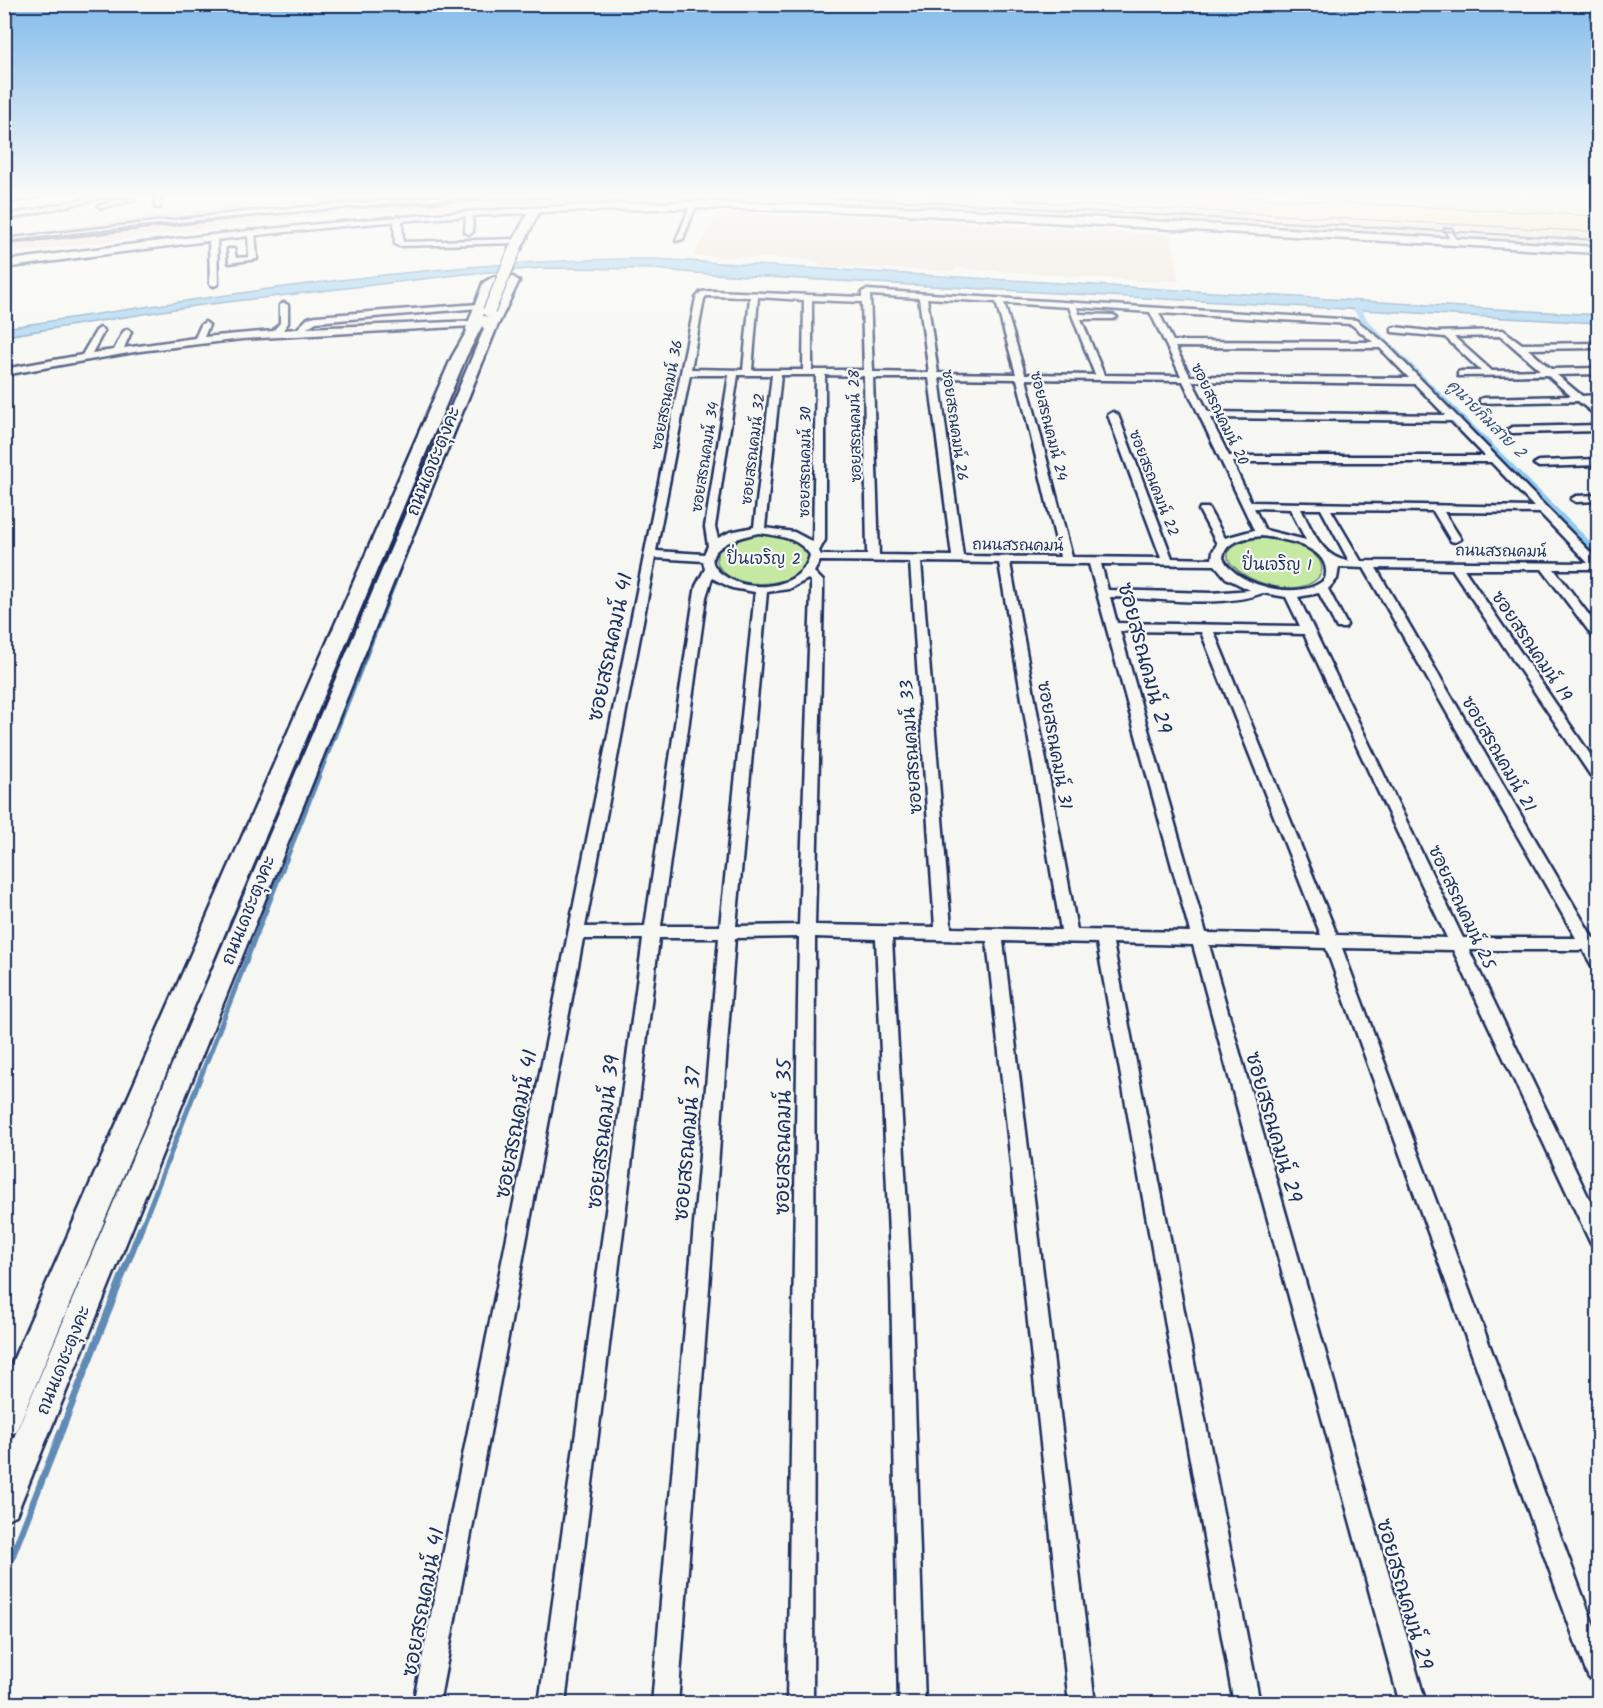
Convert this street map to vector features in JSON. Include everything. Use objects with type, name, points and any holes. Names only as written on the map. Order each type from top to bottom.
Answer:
[{"type":"main road","name":"ถนนเดชะตุงคะ","points":[[4,1503],[203,1020],[358,620],[481,319],[503,275]]},
{"type":"main road","name":"ถนนเดชะตุงคะ","points":[[4,1420],[177,1018],[358,620]]},
{"type":"main road","points":[[177,1018],[203,1020]]},
{"type":"street","points":[[214,275],[214,284]]},
{"type":"street","name":"ซอยสรณคมน์ 36","points":[[652,554],[702,296],[709,293],[808,298],[923,295],[1353,321],[1382,345]]},
{"type":"street","points":[[747,372],[754,295]]},
{"type":"street","name":"ซอยสรณคมน์ 26","points":[[923,295],[958,560]]},
{"type":"street","name":"ซอยสรณคมน์ 28","points":[[865,296],[873,559]]},
{"type":"street","points":[[807,373],[808,298]]},
{"type":"street","name":"ซอยสรณคมน์ 24","points":[[999,299],[1021,376],[1067,561]]},
{"type":"street","points":[[276,333],[285,323],[284,305]]},
{"type":"street","points":[[1072,305],[1100,377]]},
{"type":"street","name":"ซอยสรณคมน์ 20","points":[[1153,309],[1261,532]]},
{"type":"street","points":[[300,331],[310,320],[334,316],[481,319]]},
{"type":"street","points":[[1076,316],[1113,317]]},
{"type":"street","points":[[4,372],[86,356],[199,340],[481,319]]},
{"type":"street","points":[[199,340],[205,325]]},
{"type":"street","points":[[231,325],[232,337]]},
{"type":"street","points":[[1395,330],[1447,335],[1499,332],[1507,335],[1599,414]]},
{"type":"street","points":[[86,356],[100,331]]},
{"type":"street","points":[[118,351],[127,333]]},
{"type":"street","points":[[1447,335],[1489,373]]},
{"type":"street","points":[[1170,344],[1382,345],[1599,566]]},
{"type":"street","points":[[1521,347],[1599,345]]},
{"type":"street","points":[[1461,374],[1599,370]]},
{"type":"street","points":[[686,372],[1417,381]]},
{"type":"street","name":"ซอยสรณคมน์ 34","points":[[714,546],[710,527],[734,372]]},
{"type":"street","name":"ซอยสรณคมน์ 32","points":[[759,530],[777,372]]},
{"type":"street","name":"ซอยสรณคมน์ 30","points":[[814,561],[819,540],[821,373]]},
{"type":"street","points":[[1482,401],[1599,398]]},
{"type":"street","name":"ซอยสรณคมน์ 22","points":[[1113,415],[1168,562]]},
{"type":"street","points":[[1204,415],[1454,418]]},
{"type":"street","points":[[1512,430],[1599,429]]},
{"type":"street","points":[[1225,459],[1494,459]]},
{"type":"street","points":[[1539,464],[1599,462]]},
{"type":"street","points":[[1576,499],[1599,498]]},
{"type":"street","points":[[1248,505],[1543,510]]},
{"type":"street","points":[[1294,506],[1316,548],[1331,563],[1333,572],[1330,581],[1321,588],[1291,594],[1261,590],[1234,578],[1219,562],[1217,552],[1222,543],[1232,537],[1261,532],[1280,534],[1316,548]]},
{"type":"street","name":"ซอยสรณคมน์ 21","points":[[1324,506],[1363,565],[1594,944],[1599,961]]},
{"type":"street","points":[[1436,508],[1455,539]]},
{"type":"street","points":[[1204,510],[1222,543]]},
{"type":"street","points":[[709,564],[714,546],[733,535],[759,530],[793,534],[806,541],[814,561]]},
{"type":"street","name":"ถนนสรณคมน์","points":[[652,554],[709,564],[730,584],[761,590],[789,585],[814,561],[915,559],[1219,562]]},
{"type":"street","name":"ซอยสรณคมน์ 41","points":[[426,1704],[652,554]]},
{"type":"street","name":"ซอยสรณคมน์ 33","points":[[915,559],[943,933]]},
{"type":"street","name":"ซอยสรณคมน์ 31","points":[[1004,560],[1070,936]]},
{"type":"street","name":"ซอยสรณคมน์ 35","points":[[800,1704],[807,931],[817,593],[814,561]]},
{"type":"street","name":"ซอยสรณคมน์ 29","points":[[1094,561],[1413,1704]]},
{"type":"street","name":"ถนนสรณคมน์","points":[[1331,563],[1599,566]]},
{"type":"street","name":"ซอยสรณคมน์ 39","points":[[552,1704],[652,932],[700,597],[709,564]]},
{"type":"street","name":"ซอยสรณคมน์ 19","points":[[1456,566],[1599,776]]},
{"type":"street","points":[[1546,567],[1599,635]]},
{"type":"street","points":[[1321,588],[1329,599],[1341,625]]},
{"type":"street","name":"ซอยสรณคมน์ 37","points":[[665,1704],[727,933],[761,590]]},
{"type":"street","points":[[1104,593],[1230,596],[1256,593],[1261,590]]},
{"type":"street","name":"ซอยสรณคมน์ 25","points":[[1291,594],[1599,1237]]},
{"type":"street","points":[[1114,627],[1310,630]]},
{"type":"street","points":[[1206,628],[1331,940],[1599,1669]]},
{"type":"street","points":[[576,933],[807,931],[1457,944],[1594,944]]},
{"type":"street","points":[[884,932],[901,1281],[912,1704]]},
{"type":"street","points":[[994,934],[1082,1704]]},
{"type":"street","points":[[1104,937],[1247,1704]]},
{"type":"shaded area","points":[[1053,275],[1178,275],[1179,281],[1159,280],[1159,282]]},
{"type":"green space","points":[[763,533],[787,536],[805,546],[811,556],[808,565],[798,574],[768,583],[749,583],[732,578],[722,571],[717,561],[720,548],[733,540]]},
{"type":"green space","points":[[1261,538],[1284,541],[1305,548],[1320,562],[1322,568],[1316,580],[1301,587],[1290,588],[1258,582],[1244,575],[1228,558],[1230,549],[1240,542]]},
{"type":"water","points":[[384,275],[459,275],[194,306],[5,336],[5,328]]},
{"type":"water","points":[[725,275],[919,275],[1598,315],[1598,323]]},
{"type":"waterway","name":"คูนายกิมสาย 2","points":[[1354,303],[1365,322],[1598,555]]},
{"type":"waterway","points":[[397,578],[461,415]]},
{"type":"waterway","points":[[286,861],[397,577]]},
{"type":"waterway","points":[[141,1229],[286,859]]},
{"type":"waterway","points":[[4,1577],[141,1228]]},
{"type":"district","name":"ปิ่นเจริญ 2","points":[[764,558]]},
{"type":"district","name":"ปิ่นเจริญ 1","points":[[1277,564]]}]
